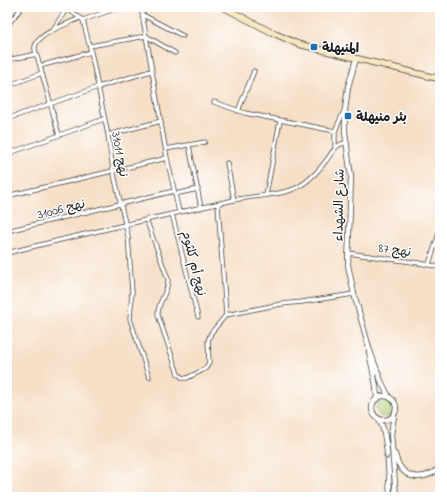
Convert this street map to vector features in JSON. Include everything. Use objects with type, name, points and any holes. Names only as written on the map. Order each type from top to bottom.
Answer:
[{"type":"main road","points":[[223,7],[289,41],[440,79]]},
{"type":"street","points":[[7,26],[22,7]]},
{"type":"street","points":[[59,135],[35,50],[38,41],[54,29],[120,7]]},
{"type":"street","points":[[141,7],[160,121],[179,212]]},
{"type":"street","points":[[54,29],[67,8],[82,19]]},
{"type":"street","points":[[143,15],[183,36]]},
{"type":"street","name":"نهج 31011","points":[[82,19],[90,46],[108,136],[113,170],[128,236],[132,304],[130,309],[130,319],[150,377]]},
{"type":"street","points":[[90,46],[146,36],[175,52]]},
{"type":"street","points":[[40,66],[91,52]]},
{"type":"street","points":[[7,60],[37,54]]},
{"type":"street","name":"شارع الشهداء","points":[[356,59],[348,87],[345,110],[351,177],[348,253],[349,275],[370,351]]},
{"type":"street","points":[[7,119],[98,87],[151,71]]},
{"type":"street","points":[[238,111],[254,71]]},
{"type":"street","points":[[7,86],[42,73]]},
{"type":"street","points":[[214,102],[238,111],[280,121],[335,131]]},
{"type":"street","points":[[335,148],[335,131],[345,110]]},
{"type":"street","points":[[7,154],[104,119]]},
{"type":"street","points":[[108,136],[160,121]]},
{"type":"street","points":[[266,194],[280,121]]},
{"type":"street","points":[[166,149],[206,142]]},
{"type":"street","points":[[7,253],[146,219],[218,205],[234,200],[287,192],[302,185],[323,165],[335,148],[343,143],[347,143]]},
{"type":"street","points":[[189,145],[201,208]]},
{"type":"street","points":[[7,196],[167,158]]},
{"type":"street","points":[[227,163],[234,200]]},
{"type":"street","name":"نهج 31006","points":[[7,231],[120,204],[175,192],[198,189]]},
{"type":"street","points":[[218,205],[226,315]]},
{"type":"street","name":"نهج أم كلثوم","points":[[172,214],[198,317]]},
{"type":"street","points":[[146,219],[168,279],[168,286],[158,309],[158,315],[178,374],[183,378],[187,378],[205,369],[209,363],[208,341],[210,333],[226,315],[281,304],[354,294]]},
{"type":"street","points":[[429,264],[440,230]]},
{"type":"street","name":"نهج 87","points":[[348,253],[429,264],[440,267]]},
{"type":"street","points":[[370,351],[381,381],[389,397],[395,402],[396,405],[391,434],[396,461],[406,474],[416,477],[431,474],[440,468]]},
{"type":"street","points":[[370,351],[369,355],[375,381],[377,399]]},
{"type":"street","points":[[389,397],[383,396],[377,399],[372,406],[372,410],[373,414],[382,423],[390,497]]},
{"type":"street","points":[[379,420],[387,420],[394,416]]},
{"type":"street","points":[[392,441],[396,497]]},
{"type":"green space","points":[[385,399],[391,402],[394,408],[391,414],[385,417],[379,414],[376,408],[379,402]]},
{"type":"place","name":"المنيهلة","points":[[314,47]]},
{"type":"place","name":"بئر منيهلة","points":[[348,116]]}]
